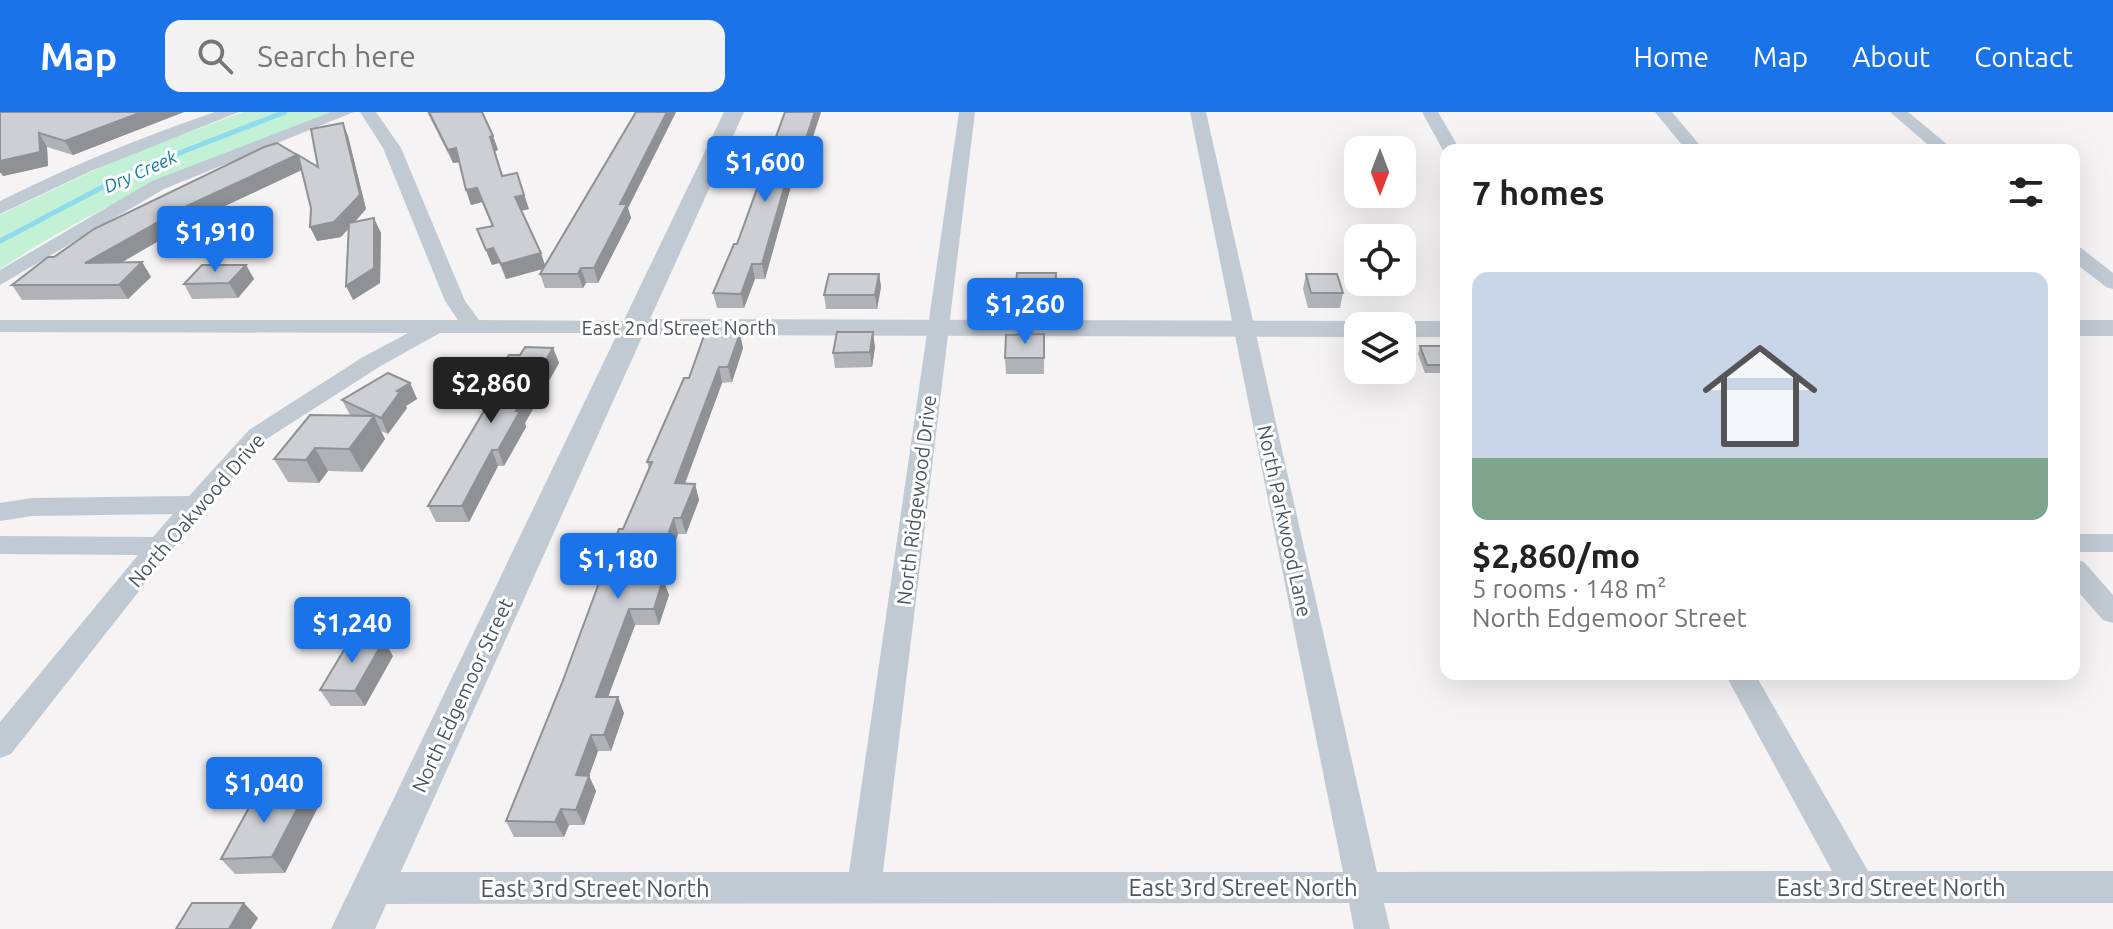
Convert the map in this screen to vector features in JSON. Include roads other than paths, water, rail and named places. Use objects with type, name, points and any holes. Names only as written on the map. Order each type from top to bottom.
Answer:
[{"type":"street","points":[[5,203],[144,142],[231,112]]},
{"type":"street","points":[[0,279],[28,259],[158,185],[346,112]]},
{"type":"street","points":[[368,112],[392,148],[455,301],[472,326]]},
{"type":"street","name":"North Edgemoor Street","points":[[353,929],[734,112]]},
{"type":"street","name":"North Ridgewood Drive","points":[[864,887],[967,112]]},
{"type":"street","name":"North Parkwood Lane","points":[[1198,112],[1372,929]]},
{"type":"street","points":[[1430,112],[1448,144]]},
{"type":"street","points":[[1663,112],[1690,144]]},
{"type":"street","points":[[1898,112],[1938,144]]},
{"type":"street","points":[[2080,257],[2113,283]]},
{"type":"street","name":"East 2nd Street North","points":[[0,326],[1344,329]]},
{"type":"street","name":"North Oakwood Drive","points":[[0,745],[160,546],[257,435],[371,362],[436,326]]},
{"type":"street","points":[[2080,328],[2113,328]]},
{"type":"street","points":[[1416,329],[1440,329]]},
{"type":"street","points":[[0,512],[32,507],[196,505]]},
{"type":"street","points":[[2080,543],[2113,543]]},
{"type":"street","points":[[0,545],[160,546]]},
{"type":"street","points":[[2080,576],[2113,613]]},
{"type":"street","points":[[1743,680],[1858,886]]},
{"type":"street","name":"East 3rd Street North","points":[[373,888],[2113,887]]},
{"type":"waterway","name":"Dry Creek","points":[[0,241],[133,171],[285,112]]}]
